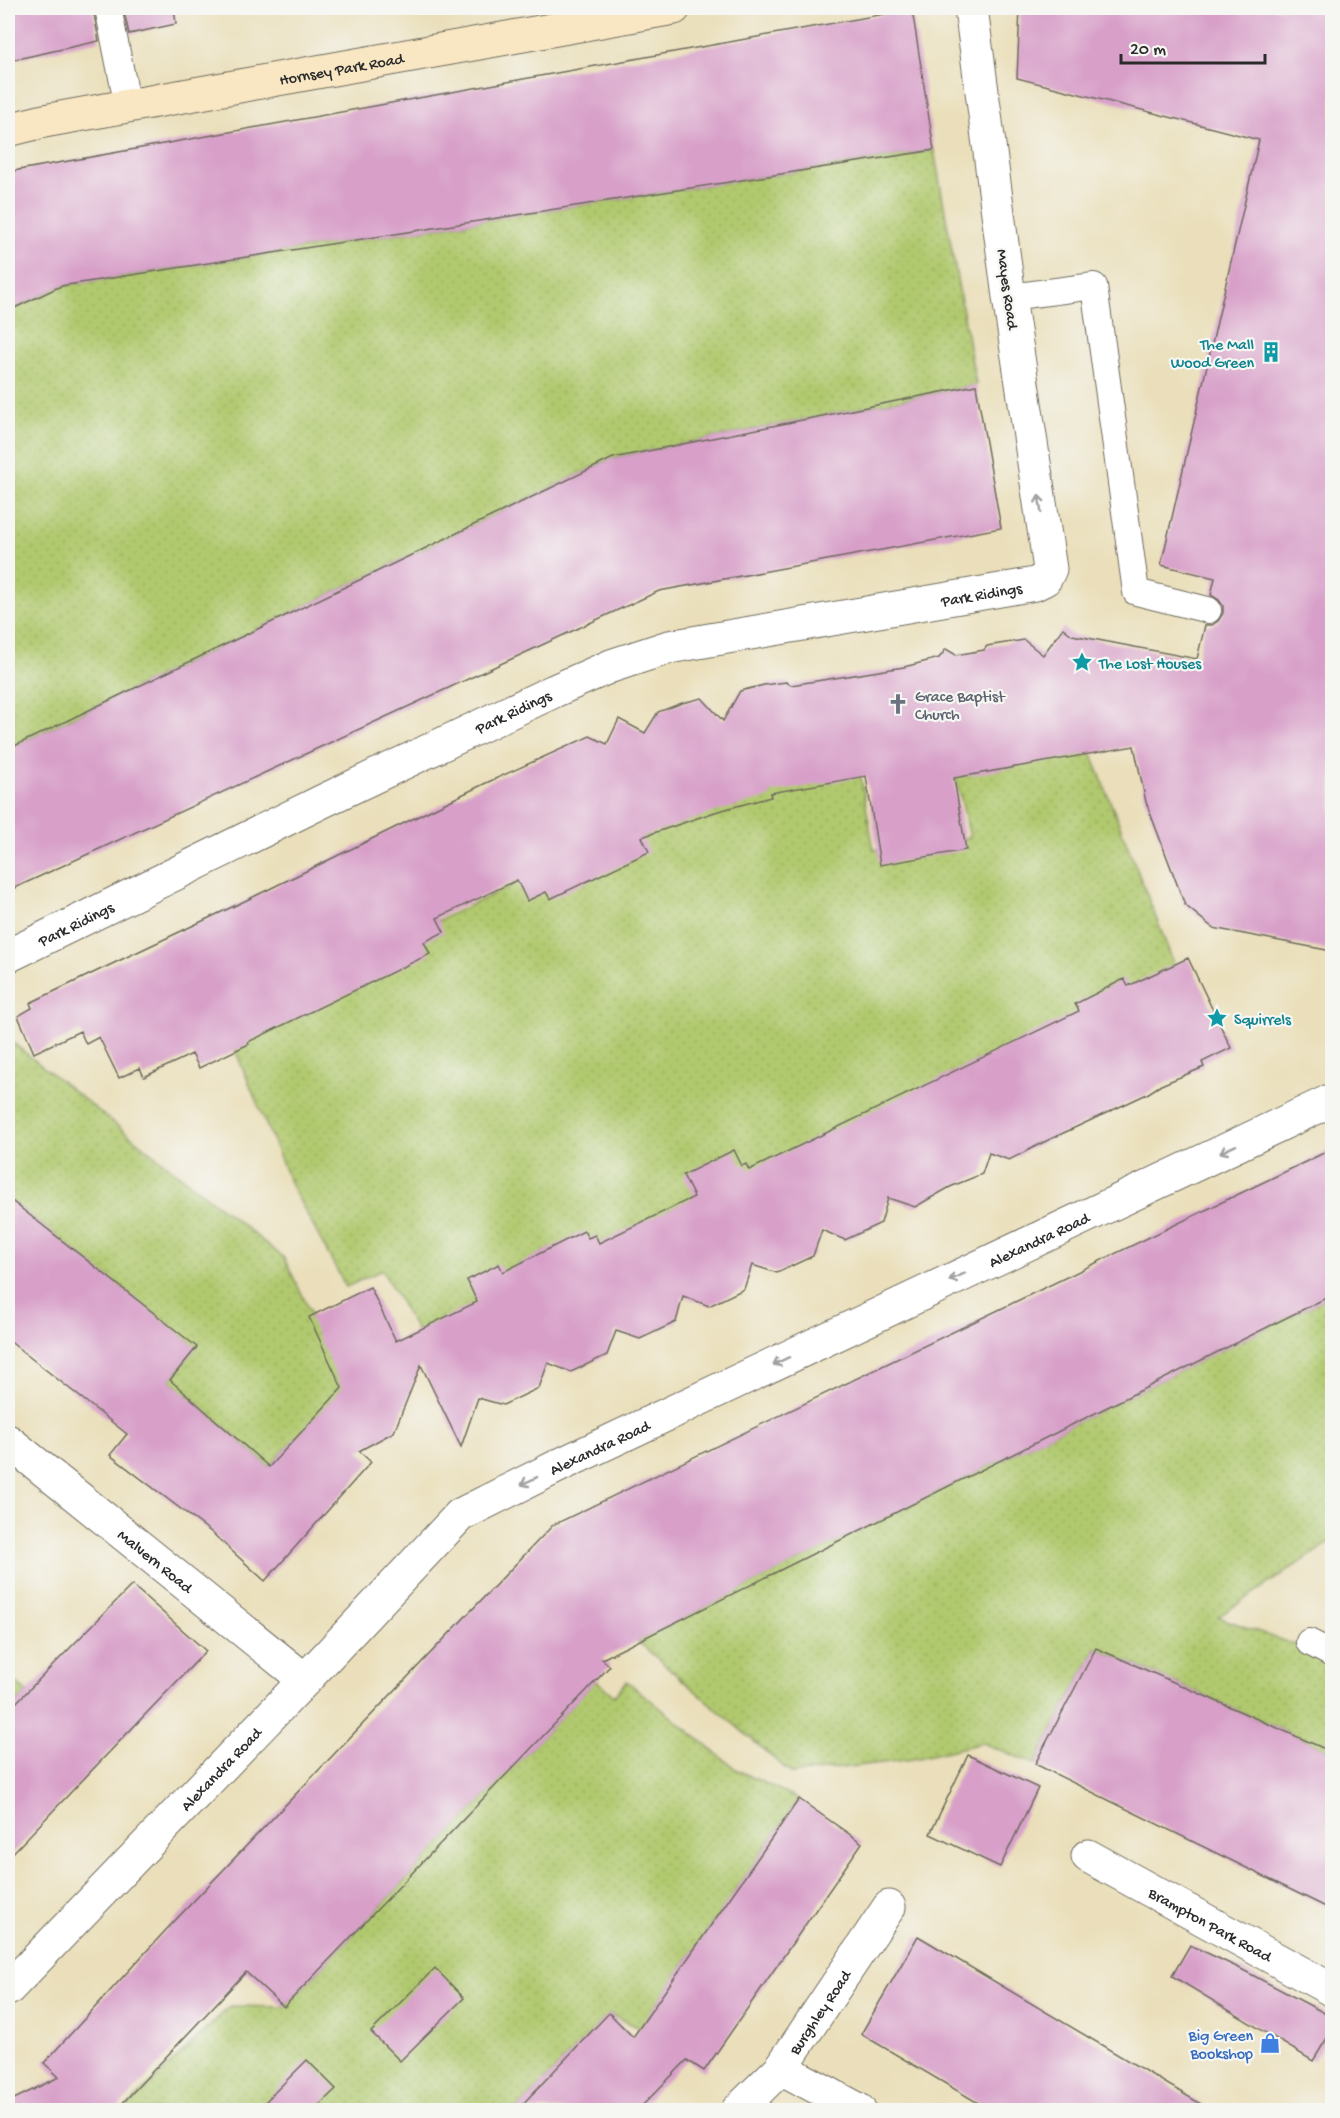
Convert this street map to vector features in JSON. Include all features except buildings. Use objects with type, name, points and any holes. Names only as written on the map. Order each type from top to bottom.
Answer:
[{"type":"main road","name":"Hornsey Park Road","points":[[8,130],[675,8]]},
{"type":"street","name":"Mayes Road","points":[[971,8],[1050,569]]},
{"type":"street","name":"Park Ridings","points":[[8,956],[323,801],[610,666],[669,647],[1035,584],[1045,579],[1050,569]]},
{"type":"street","name":"Alexandra Road","points":[[8,1989],[460,1515],[560,1465],[1332,1100]]},
{"type":"street","name":"Malvern Road","points":[[8,1441],[305,1680]]},
{"type":"street","name":"Brampton Park Road","points":[[1088,1856],[1332,1988]]},
{"type":"street","name":"Burghley Road","points":[[738,2110],[781,2068],[889,1907]]},
{"type":"street","points":[[781,2068],[859,2110]]},
{"type":"lane","points":[[108,8],[128,107]]},
{"type":"lane","points":[[1010,297],[1094,286],[1136,592],[1208,610]]},
{"type":"lane","points":[[1309,1641],[1332,1654]]},
{"type":"green space","points":[[934,150],[976,385],[613,458],[8,749],[8,311],[61,286]]},
{"type":"green space","points":[[1085,737],[1176,969],[425,1346],[382,1270],[346,1287],[292,1187],[224,1023],[696,797],[859,767],[874,850],[970,837],[952,761]]},
{"type":"green space","points":[[8,1039],[284,1258],[346,1385],[269,1467],[170,1380],[196,1347],[8,1198]]},
{"type":"green space","points":[[1332,1295],[1332,1541],[1218,1617],[1306,1649],[1332,1667],[1332,1752],[1096,1648],[1035,1764],[982,1743],[914,1759],[792,1774],[637,1641]]},
{"type":"green space","points":[[8,1677],[27,1692],[8,1711]]},
{"type":"green space","points":[[596,1680],[614,1696],[627,1681],[737,1770],[799,1799],[640,2028],[609,2014],[517,2110],[124,2110],[230,2006],[284,2007]]},
{"type":"place","name":"The Mall Wood Green","points":[[1271,352]]},
{"type":"place","name":"The Lost Houses","points":[[1082,662]]},
{"type":"place","name":"Grace Baptist Church","points":[[898,704]]},
{"type":"place","name":"Squirrels","points":[[1217,1018]]},
{"type":"place","name":"Big Green Bookshop","points":[[1270,2043]]}]
